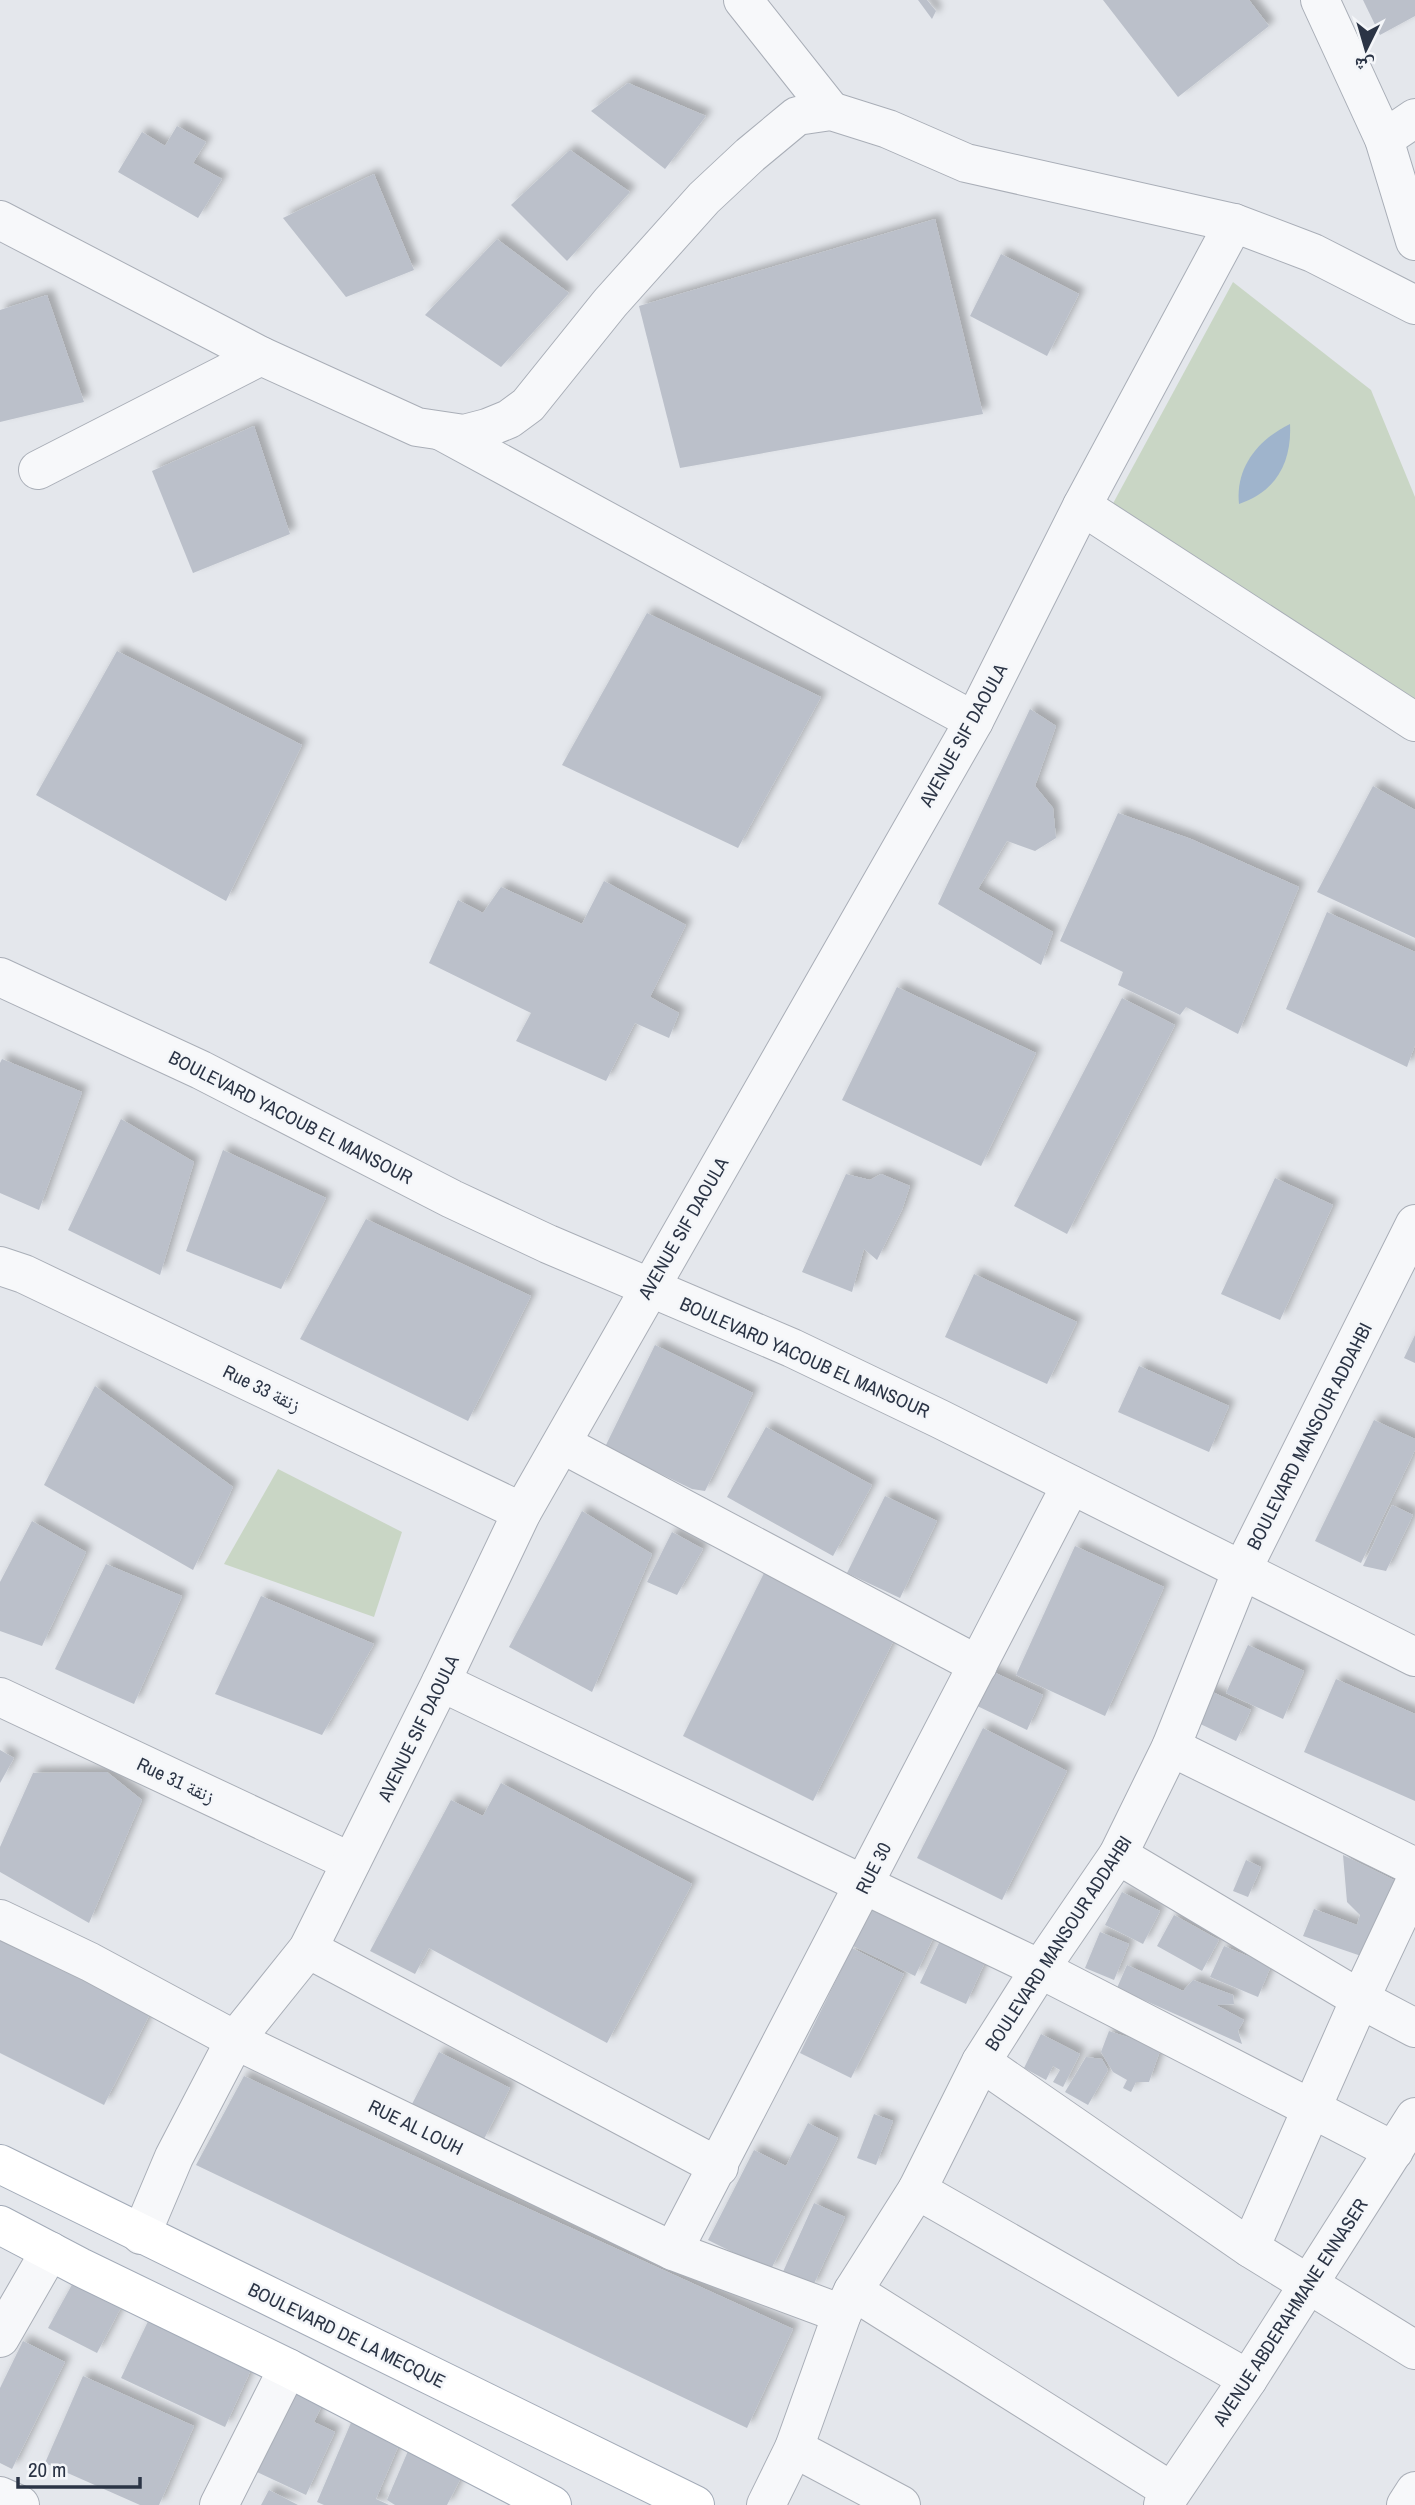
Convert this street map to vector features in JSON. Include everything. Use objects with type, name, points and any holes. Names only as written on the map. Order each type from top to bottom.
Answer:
[{"type":"main road","name":"BOULEVARD DE LA MECQUE","points":[[0,2164],[695,2505]]},
{"type":"main road","points":[[0,2225],[288,2368],[545,2503]]},
{"type":"street","points":[[743,0],[831,111]]},
{"type":"street","points":[[1320,0],[1400,128],[1415,241]]},
{"type":"street","points":[[0,220],[261,356],[417,428],[464,434],[509,419],[528,405],[610,303],[704,198],[797,116],[831,111],[888,129],[967,163],[1234,223],[1313,253],[1415,305]]},
{"type":"street","name":"AVENUE SIF DAOULA","points":[[141,2235],[174,2157],[235,2040],[308,1950],[522,1512],[974,721],[1082,506],[1234,223]]},
{"type":"street","points":[[38,470],[261,356]]},
{"type":"street","points":[[443,432],[974,721]]},
{"type":"street","points":[[1082,506],[1415,722]]},
{"type":"street","name":"BOULEVARD YACOUB EL MANSOUR","points":[[0,977],[201,1070],[452,1199],[548,1244],[792,1348],[940,1419],[1415,1657]]},
{"type":"street","name":"BOULEVARD MANSOUR ADDAHBI","points":[[766,2505],[794,2448],[847,2302],[916,2190],[981,2062],[1040,1969],[1118,1855],[1171,1747],[1242,1570],[1415,1224]]},
{"type":"street","name":"Rue 33 زنقة","points":[[0,1266],[24,1274],[522,1512]]},
{"type":"street","points":[[562,1444],[978,1665]]},
{"type":"street","name":"RUE 30","points":[[673,2251],[1071,1485]]},
{"type":"street","points":[[441,1682],[1040,1969],[1394,2151]]},
{"type":"street","name":"Rue 31 زنقة","points":[[0,1697],[351,1862]]},
{"type":"street","points":[[1171,1747],[1415,1867]]},
{"type":"street","points":[[1118,1855],[1415,2028]]},
{"type":"street","points":[[1250,2248],[1360,1998],[1415,1882]]},
{"type":"street","name":"RUE AL LOUH","points":[[0,1919],[90,1962],[235,2040],[673,2251],[847,2302],[1167,2498]]},
{"type":"street","points":[[308,1950],[719,2167]]},
{"type":"street","points":[[981,2062],[1250,2248],[1415,2350]]},
{"type":"street","name":"AVENUE ABDERAHMANE ENNASER","points":[[1167,2498],[1248,2379],[1415,2117]]},
{"type":"street","points":[[916,2190],[1248,2379]]},
{"type":"street","points":[[0,2338],[50,2251]]},
{"type":"street","points":[[219,2505],[288,2368]]},
{"type":"street","points":[[794,2448],[901,2505]]},
{"type":"street","points":[[1406,2505],[1415,2491]]},
{"type":"street","points":[[0,2496],[20,2505]]},
{"type":"green space","points":[[1233,282],[1371,390],[1415,497],[1415,702],[1110,509]]},
{"type":"green space","points":[[278,1469],[402,1532],[374,1617],[224,1564]]},
{"type":"water","points":[[1290,424],[1288,451],[1279,474],[1263,492],[1239,504],[1241,478],[1251,456],[1268,438]]},
{"type":"building","points":[[918,0],[927,0],[936,11],[932,19]]},
{"type":"building","points":[[1103,0],[1249,0],[1269,26],[1178,97]]},
{"type":"building","points":[[1363,0],[1415,0],[1415,16],[1380,35]]},
{"type":"building","points":[[628,83],[706,116],[665,169],[591,111]]},
{"type":"building","points":[[177,126],[206,142],[193,163],[222,179],[198,218],[118,172],[142,132],[165,146]]},
{"type":"building","points":[[570,150],[630,192],[567,261],[511,205]]},
{"type":"building","points":[[374,174],[414,270],[346,297],[283,218]]},
{"type":"building","points":[[935,219],[983,414],[680,468],[639,306]]},
{"type":"building","points":[[497,239],[569,293],[501,367],[425,315]]},
{"type":"building","points":[[1001,254],[1079,294],[1047,356],[970,316]]},
{"type":"building","points":[[47,295],[84,402],[0,422],[0,310]]},
{"type":"building","points":[[254,426],[290,534],[193,573],[152,471]]},
{"type":"building","points":[[647,613],[821,697],[738,848],[562,765]]},
{"type":"building","points":[[117,651],[302,745],[226,901],[36,795]]},
{"type":"building","points":[[1030,709],[1056,726],[1035,786],[1053,808],[1056,838],[1035,851],[1007,841],[978,889],[1053,932],[1041,965],[938,904]]},
{"type":"building","points":[[1373,786],[1415,810],[1415,938],[1317,892]]},
{"type":"building","points":[[1118,813],[1191,839],[1299,887],[1238,1034],[1186,1007],[1180,1015],[1118,985],[1123,972],[1060,941]]},
{"type":"building","points":[[604,881],[686,925],[650,997],[679,1013],[669,1038],[635,1023],[606,1081],[516,1041],[531,1013],[429,963],[458,900],[483,913],[501,887],[582,924]]},
{"type":"building","points":[[1327,912],[1415,952],[1415,1045],[1407,1067],[1286,1009]]},
{"type":"building","points":[[897,987],[1036,1053],[981,1166],[842,1100]]},
{"type":"building","points":[[1122,998],[1175,1025],[1067,1234],[1014,1206]]},
{"type":"building","points":[[2,1059],[82,1092],[39,1210],[0,1193]]},
{"type":"building","points":[[121,1119],[194,1162],[160,1275],[68,1230]]},
{"type":"building","points":[[223,1150],[326,1198],[281,1289],[186,1251]]},
{"type":"building","points":[[846,1174],[870,1180],[881,1174],[910,1186],[902,1210],[877,1260],[864,1249],[852,1292],[802,1272]]},
{"type":"building","points":[[1275,1178],[1333,1205],[1280,1320],[1221,1294]]},
{"type":"building","points":[[366,1219],[531,1296],[468,1421],[300,1339]]},
{"type":"building","points":[[974,1274],[1077,1322],[1047,1384],[945,1337]]},
{"type":"building","points":[[1415,1335],[1415,1363],[1404,1358]]},
{"type":"building","points":[[655,1345],[753,1393],[705,1491],[692,1489],[605,1447]]},
{"type":"building","points":[[1139,1366],[1229,1406],[1209,1452],[1118,1412]]},
{"type":"building","points":[[95,1386],[233,1487],[193,1570],[44,1485]]},
{"type":"building","points":[[1374,1420],[1415,1439],[1415,1450],[1361,1563],[1315,1541]]},
{"type":"building","points":[[766,1427],[872,1485],[833,1556],[727,1497]]},
{"type":"building","points":[[885,1496],[937,1521],[900,1598],[847,1573]]},
{"type":"building","points":[[1392,1505],[1413,1515],[1386,1571],[1363,1566]]},
{"type":"building","points":[[582,1511],[652,1554],[592,1692],[509,1647]]},
{"type":"building","points":[[32,1521],[86,1552],[42,1646],[0,1631],[0,1582]]},
{"type":"building","points":[[672,1532],[703,1549],[677,1595],[647,1582]]},
{"type":"building","points":[[1075,1546],[1164,1587],[1105,1716],[1016,1675]]},
{"type":"building","points":[[770,1561],[901,1626],[813,1801],[683,1736]]},
{"type":"building","points":[[106,1564],[182,1596],[134,1704],[55,1669]]},
{"type":"building","points":[[261,1596],[374,1644],[322,1735],[215,1694]]},
{"type":"building","points":[[1248,1645],[1304,1671],[1283,1719],[1226,1693]]},
{"type":"building","points":[[987,1669],[1043,1695],[1027,1730],[971,1703]]},
{"type":"building","points":[[1336,1679],[1415,1714],[1415,1801],[1304,1752]]},
{"type":"building","points":[[1204,1688],[1251,1710],[1236,1741],[1190,1719]]},
{"type":"building","points":[[983,1728],[1067,1771],[1002,1900],[917,1858]]},
{"type":"building","points":[[0,1750],[14,1758],[0,1783]]},
{"type":"building","points":[[107,1772],[142,1800],[89,1923],[0,1872],[0,1847],[33,1773]]},
{"type":"building","points":[[501,1783],[692,1884],[607,2043],[429,1948],[415,1974],[370,1951],[451,1800],[483,1816]]},
{"type":"building","points":[[1343,1855],[1408,1887],[1364,1957],[1303,1936],[1314,1909],[1357,1925],[1360,1915],[1347,1902]]},
{"type":"building","points":[[1246,1860],[1261,1867],[1248,1897],[1233,1891]]},
{"type":"building","points":[[1122,1892],[1160,1911],[1143,1944],[1105,1925]]},
{"type":"building","points":[[872,1897],[938,1928],[915,1976],[849,1944]]},
{"type":"building","points":[[1174,1915],[1219,1940],[1202,1971],[1157,1946]]},
{"type":"building","points":[[946,1928],[991,1949],[966,2004],[920,1983]]},
{"type":"building","points":[[0,1932],[153,2008],[104,2105],[0,2053]]},
{"type":"building","points":[[1100,1932],[1129,1944],[1114,1980],[1085,1968]]},
{"type":"building","points":[[1224,1946],[1271,1966],[1258,1997],[1210,1977]]},
{"type":"building","points":[[852,1948],[904,1974],[851,2078],[800,2053]]},
{"type":"building","points":[[1127,1965],[1183,1991],[1193,1980],[1233,1995],[1234,2004],[1216,2005],[1244,2020],[1238,2031],[1242,2044],[1117,1988]]},
{"type":"building","points":[[1109,2031],[1161,2048],[1149,2082],[1136,2082],[1131,2092],[1123,2088],[1127,2080],[1113,2072],[1101,2052]]},
{"type":"building","points":[[1041,2034],[1080,2054],[1063,2087],[1053,2082],[1060,2070],[1053,2066],[1046,2080],[1024,2068]]},
{"type":"building","points":[[439,2052],[510,2088],[483,2141],[412,2104]]},
{"type":"building","points":[[1086,2057],[1102,2059],[1108,2070],[1088,2105],[1065,2092]]},
{"type":"building","points":[[244,2076],[793,2329],[747,2428],[196,2165]]},
{"type":"building","points":[[874,2114],[893,2121],[876,2165],[857,2158]]},
{"type":"building","points":[[808,2123],[838,2138],[770,2271],[708,2240],[754,2150],[786,2166]]},
{"type":"building","points":[[814,2203],[845,2217],[812,2288],[782,2274]]},
{"type":"building","points":[[79,2272],[127,2296],[97,2353],[48,2328]]},
{"type":"building","points":[[152,2313],[255,2361],[225,2427],[121,2378]]},
{"type":"building","points":[[23,2341],[65,2362],[12,2469],[0,2463],[0,2388]]},
{"type":"building","points":[[83,2376],[194,2426],[159,2505],[140,2505],[45,2463]]},
{"type":"building","points":[[297,2386],[325,2399],[314,2422],[335,2432],[306,2495],[257,2472]]},
{"type":"building","points":[[353,2418],[401,2440],[376,2499],[389,2505],[324,2505],[317,2502]]},
{"type":"building","points":[[411,2444],[465,2470],[447,2505],[395,2505],[387,2500]]},
{"type":"building","points":[[269,2490],[298,2505],[261,2505]]}]
